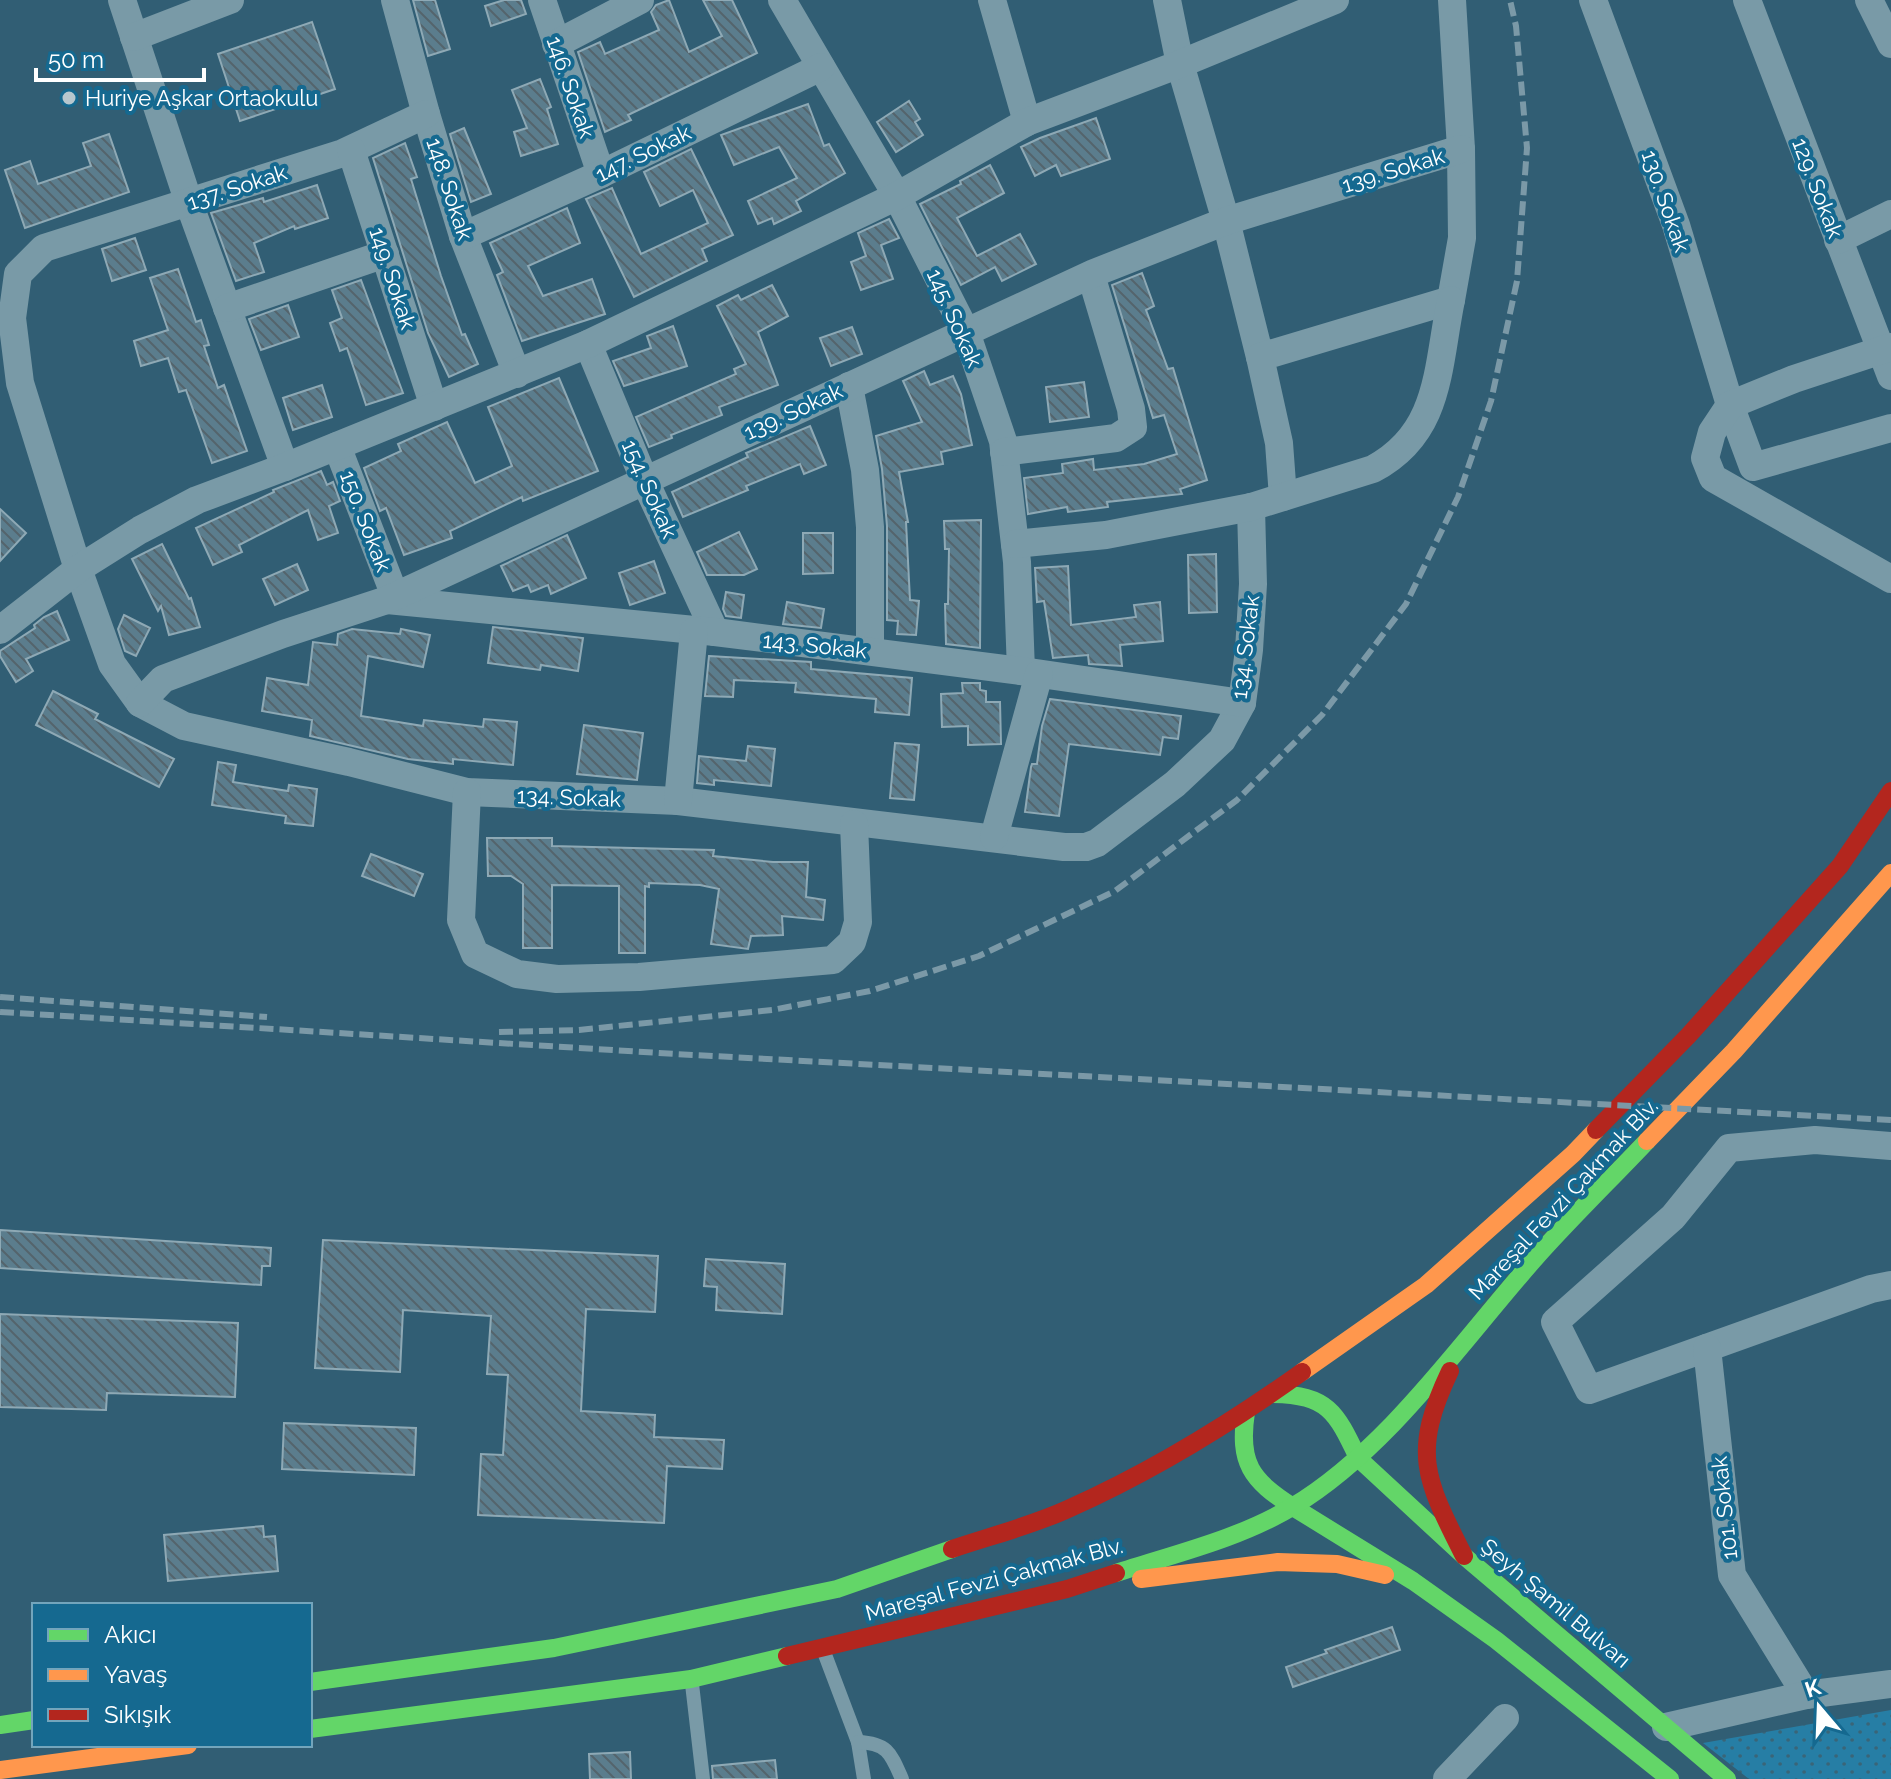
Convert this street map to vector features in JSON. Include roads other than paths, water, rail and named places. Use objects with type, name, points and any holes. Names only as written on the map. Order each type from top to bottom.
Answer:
[{"type":"main road","name":"Mareşal Fevzi Çakmak Blv.","points":[[312,1682],[554,1648],[837,1589],[1066,1510],[1163,1462],[1273,1394],[1426,1285],[1573,1154],[1688,1036],[1840,866],[1891,791]]},
{"type":"main road","name":"Mareşal Fevzi Çakmak Blv.","points":[[312,1729],[691,1679],[1067,1589],[1249,1529],[1293,1507],[1358,1458],[1458,1352],[1537,1256],[1734,1051],[1891,873]]},
{"type":"main road","points":[[1458,1352],[1431,1416],[1425,1466],[1434,1495],[1464,1556]]},
{"type":"main road","points":[[1273,1394],[1303,1393],[1326,1403],[1358,1458]]},
{"type":"main road","points":[[1246,1412],[1241,1437],[1243,1457],[1268,1491],[1413,1581],[1496,1640],[1670,1779]]},
{"type":"main road","name":"Şeyh Şamil Bulvarı","points":[[1358,1458],[1464,1556],[1727,1779]]},
{"type":"main road","points":[[1067,1589],[1278,1562],[1337,1564],[1413,1581]]},
{"type":"main road","points":[[0,1725],[32,1720]]},
{"type":"main road","points":[[0,1770],[173,1747]]},
{"type":"street","points":[[122,0],[189,203],[285,467]]},
{"type":"street","points":[[134,37],[230,0]]},
{"type":"street","name":"148. Sokak","points":[[395,0],[463,236],[517,374]]},
{"type":"street","name":"146. Sokak","points":[[542,0],[601,174]]},
{"type":"street","points":[[556,44],[640,0]]},
{"type":"street","name":"145. Sokak","points":[[782,0],[897,196],[966,332],[1004,452],[1030,672],[994,837]]},
{"type":"street","points":[[992,0],[1027,122]]},
{"type":"street","points":[[1167,0],[1180,64],[1226,221],[1260,357],[1279,443],[1283,497]]},
{"type":"street","points":[[0,630],[78,569],[140,530],[197,500],[588,344],[897,196],[1027,122],[1180,64],[1306,6],[1335,0]]},
{"type":"street","points":[[1015,544],[1106,535],[1251,507],[1373,469],[1390,460],[1414,437],[1429,411],[1462,238],[1461,149],[1452,0]]},
{"type":"street","name":"130. Sokak","points":[[1593,0],[1676,225],[1730,405],[1753,467]]},
{"type":"street","name":"129. Sokak","points":[[1747,0],[1838,240],[1887,358]]},
{"type":"street","points":[[1869,0],[1891,44]]},
{"type":"street","name":"147. Sokak","points":[[463,236],[601,174],[821,67]]},
{"type":"street","name":"137. Sokak","points":[[44,248],[351,150],[426,114]]},
{"type":"street","name":"139. Sokak","points":[[140,703],[163,679],[391,598],[1091,275],[1226,221],[1461,149]]},
{"type":"street","name":"149. Sokak","points":[[351,150],[434,407]]},
{"type":"street","points":[[1838,240],[1891,214]]},
{"type":"street","name":"134. Sokak","points":[[44,248],[18,274],[12,318],[10,390],[112,664],[140,703],[184,726],[349,762],[467,792],[678,801],[854,824],[1086,847],[1097,843],[1175,784],[1222,740],[1242,703],[1253,584],[1251,507]]},
{"type":"street","points":[[227,308],[385,254]]},
{"type":"street","points":[[1004,452],[1116,438],[1133,427],[1131,409],[1091,275]]},
{"type":"street","points":[[1260,357],[1451,300]]},
{"type":"street","name":"154. Sokak","points":[[588,344],[705,632]]},
{"type":"street","points":[[1887,358],[1794,379],[1730,405],[1712,432],[1705,458],[1713,478],[1891,579]]},
{"type":"street","points":[[849,386],[865,470],[870,527],[870,651]]},
{"type":"street","points":[[1713,478],[1891,428]]},
{"type":"street","name":"150. Sokak","points":[[337,446],[391,598]]},
{"type":"street","name":"143. Sokak","points":[[391,598],[870,651],[1242,703]]},
{"type":"street","points":[[678,801],[705,632]]},
{"type":"street","points":[[467,792],[461,920],[475,954],[517,974],[557,979],[639,977],[833,960],[852,942],[858,922],[854,824]]},
{"type":"street","points":[[1891,1146],[1815,1140],[1729,1148],[1673,1217],[1555,1322],[1589,1390],[1871,1289],[1891,1285]]},
{"type":"street","name":"101. Sokak","points":[[1707,1348],[1732,1575],[1806,1695]]},
{"type":"street","points":[[1666,1727],[1806,1695],[1891,1684]]},
{"type":"street","points":[[1447,1779],[1505,1718]]},
{"type":"lane","points":[[822,1648],[858,1742],[864,1779]]},
{"type":"lane","points":[[691,1679],[703,1779]]},
{"type":"lane","points":[[858,1742],[874,1743],[888,1750],[902,1779]]},
{"type":"railway","points":[[499,1032],[579,1030],[772,1010],[870,991],[979,956],[1115,891],[1237,800],[1322,715],[1406,604],[1458,497],[1491,401],[1517,281],[1527,148],[1516,26],[1510,0]]},
{"type":"railway","points":[[0,997],[267,1017]]},
{"type":"railway","points":[[0,1012],[676,1054],[1891,1120]]},
{"type":"place","name":"Huriye Aşkar Ortaokulu","points":[[69,98]]}]
